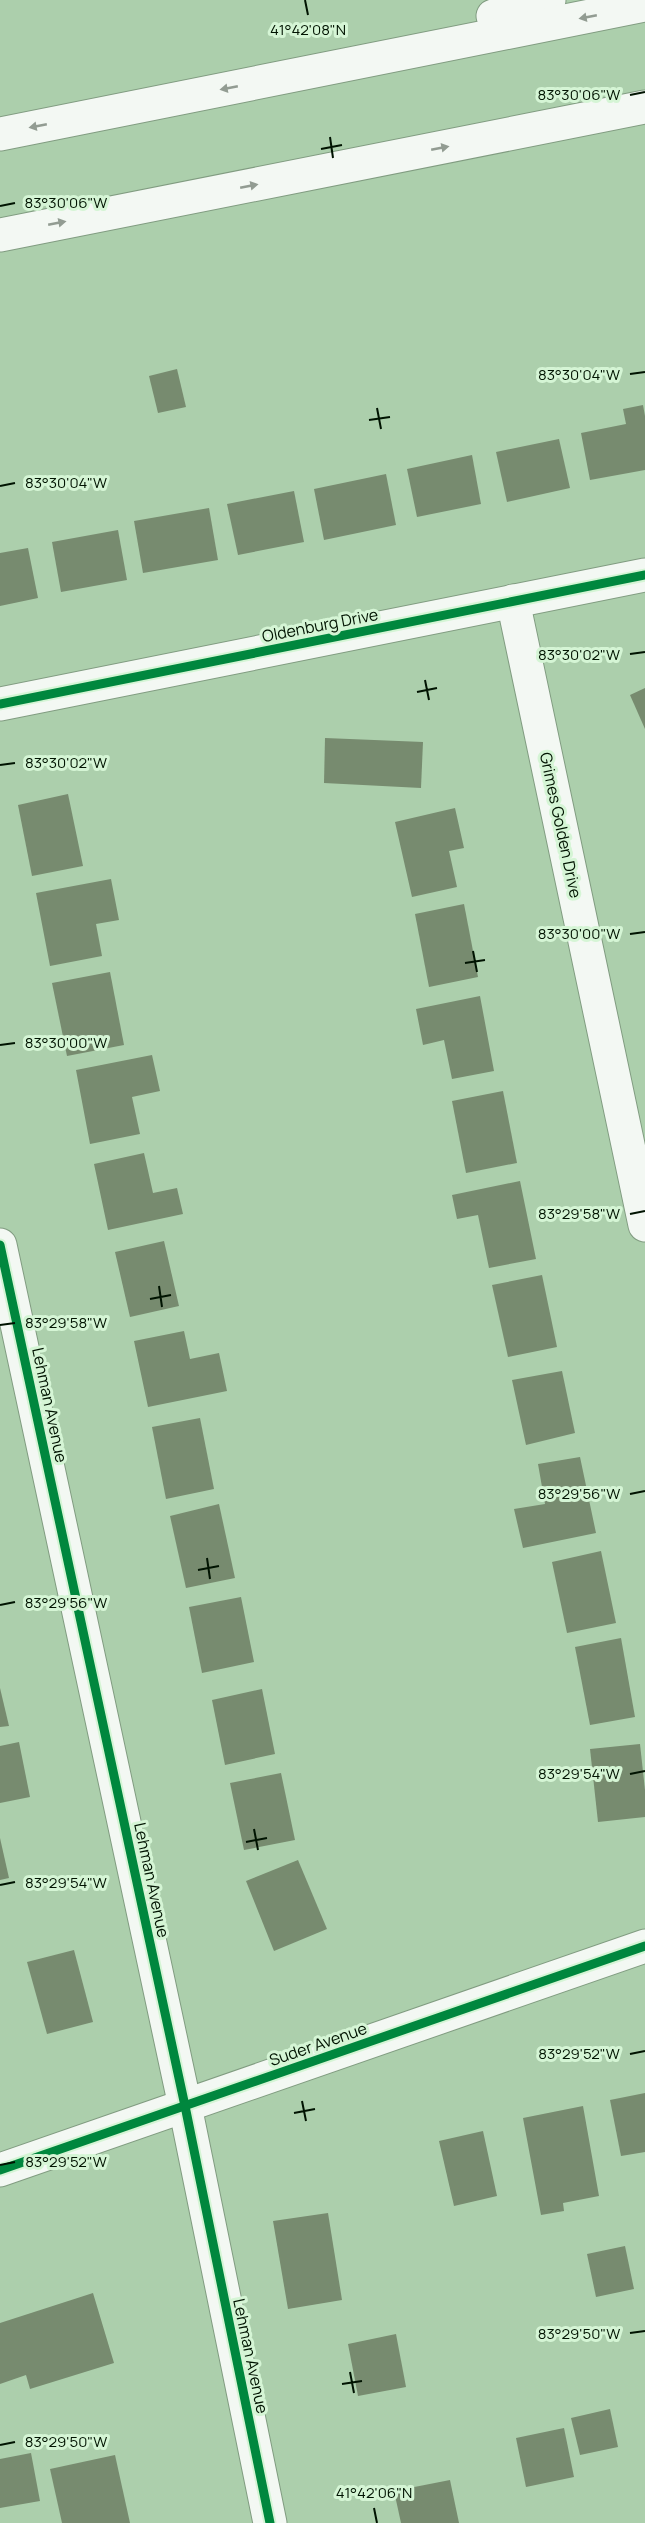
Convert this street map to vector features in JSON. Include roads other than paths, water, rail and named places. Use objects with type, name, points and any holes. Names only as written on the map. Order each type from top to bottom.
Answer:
[{"type":"main road","points":[[286,77],[549,0]]},
{"type":"main road","points":[[0,134],[645,5]]},
{"type":"main road","points":[[0,235],[645,107]]},
{"type":"main road","name":"Oldenburg Drive","points":[[0,704],[645,575]]},
{"type":"main road","name":"Grimes Golden Drive","points":[[513,601],[645,1225]]},
{"type":"main road","name":"Lehman Avenue","points":[[0,1245],[185,2106],[270,2523]]},
{"type":"main road","name":"Suder Avenue","points":[[0,2170],[645,1946]]}]
